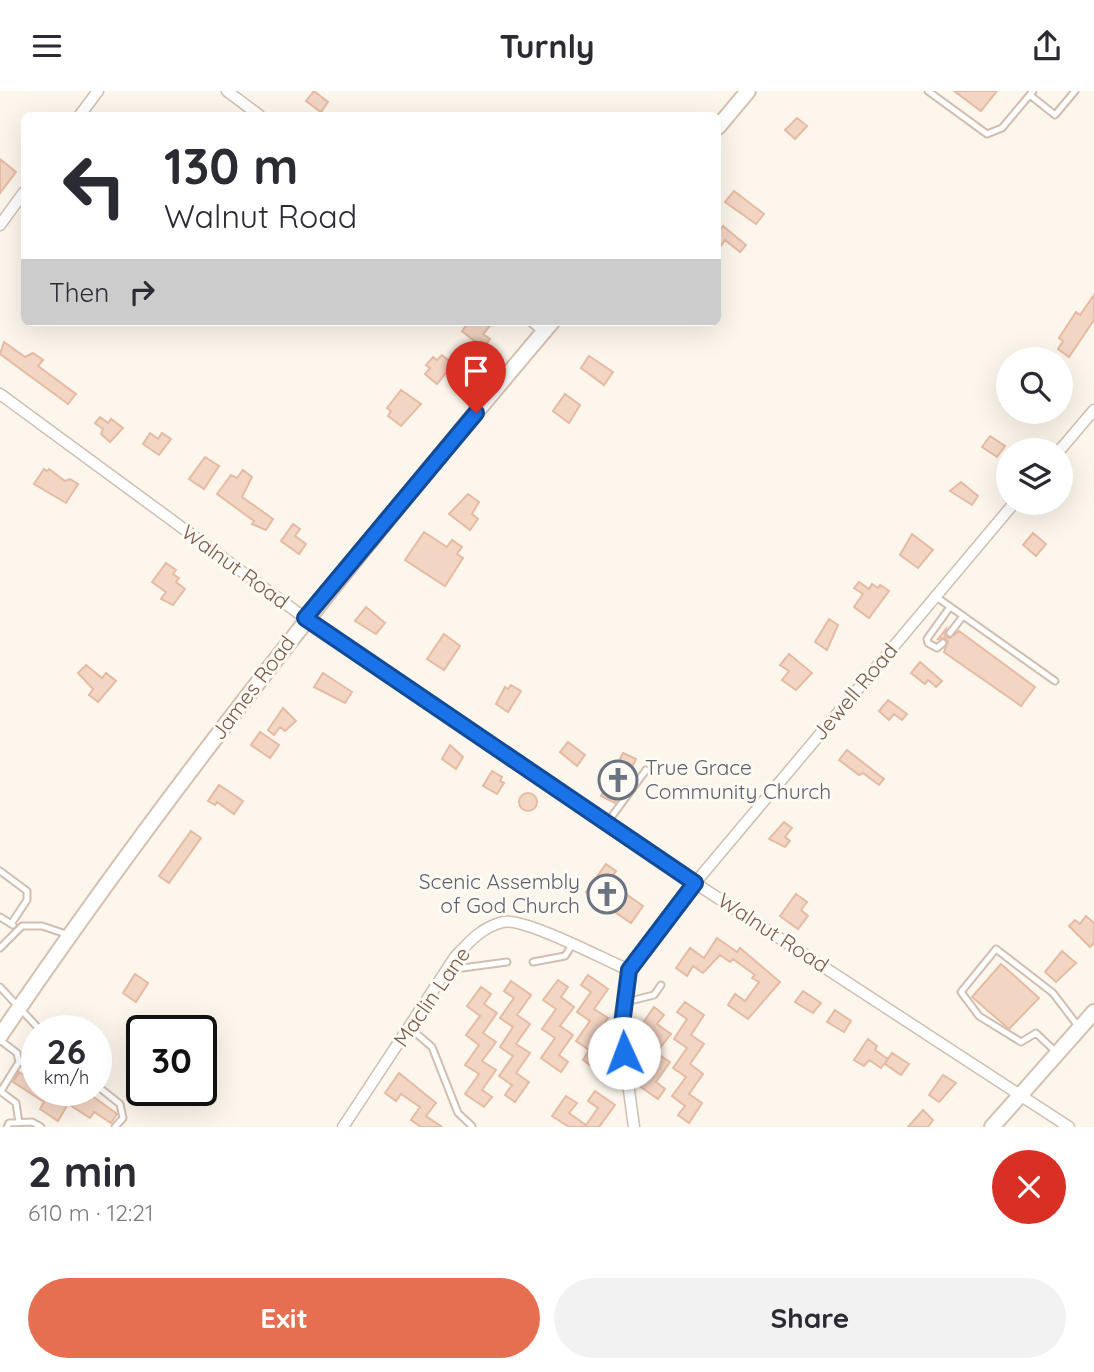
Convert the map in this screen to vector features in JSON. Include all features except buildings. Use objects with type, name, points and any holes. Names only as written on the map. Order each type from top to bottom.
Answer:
[{"type":"main road","points":[[721,123],[748,91]]},
{"type":"main road","name":"James Road","points":[[0,1038],[104,884],[305,618],[542,326]]},
{"type":"main road","points":[[992,1127],[1094,1012]]},
{"type":"street","points":[[82,112],[98,91]]},
{"type":"street","points":[[227,91],[255,112]]},
{"type":"street","points":[[0,225],[21,195]]},
{"type":"street","name":"Walnut Road","points":[[0,394],[305,618],[695,883],[1021,1095],[1064,1126]]},
{"type":"street","points":[[1070,438],[1094,410]]},
{"type":"street","name":"Jewell Road","points":[[629,970],[695,883],[1004,515]]},
{"type":"street","name":"Maclin Lane","points":[[343,1127],[447,970],[478,933],[505,921],[527,925],[629,970]]},
{"type":"street","points":[[629,970],[621,1032],[634,1127]]},
{"type":"lane","points":[[928,91],[987,134],[1002,128],[1031,93],[1055,115],[1075,91]]},
{"type":"lane","points":[[935,596],[1055,681]]},
{"type":"lane","points":[[943,643],[937,648],[928,643],[927,639],[950,607]]},
{"type":"lane","points":[[950,633],[963,616]]},
{"type":"lane","points":[[607,823],[646,770]]},
{"type":"lane","points":[[0,871],[27,891],[27,900],[11,924]]},
{"type":"lane","points":[[0,916],[19,929]]},
{"type":"lane","points":[[0,948],[22,926],[42,926],[69,935]]},
{"type":"lane","points":[[533,962],[565,956],[572,945]]},
{"type":"lane","points":[[1058,1053],[1036,1033],[1021,1042],[1010,1036],[979,1016],[961,992],[996,949],[1053,993],[1080,1028]]},
{"type":"lane","points":[[447,970],[507,962]]},
{"type":"lane","points":[[626,1002],[654,995],[661,985]]},
{"type":"lane","points":[[0,987],[26,1015]]},
{"type":"lane","points":[[410,1028],[432,1047],[458,1113],[472,1126]]},
{"type":"lane","points":[[0,1038],[17,1053],[19,1062],[0,1091],[16,1103],[19,1122]]},
{"type":"lane","points":[[112,1098],[120,1104],[123,1118],[115,1127]]},
{"type":"lane","points":[[7,1127],[9,1123],[19,1122],[32,1122],[41,1127]]},
{"type":"place","name":"True Grace Community Church","points":[[618,780]]},
{"type":"place","name":"Scenic Assembly of God Church","points":[[607,894]]},
{"type":"route","points":[[476,413],[305,618],[695,883],[629,970],[621,1032],[624,1053]]}]
